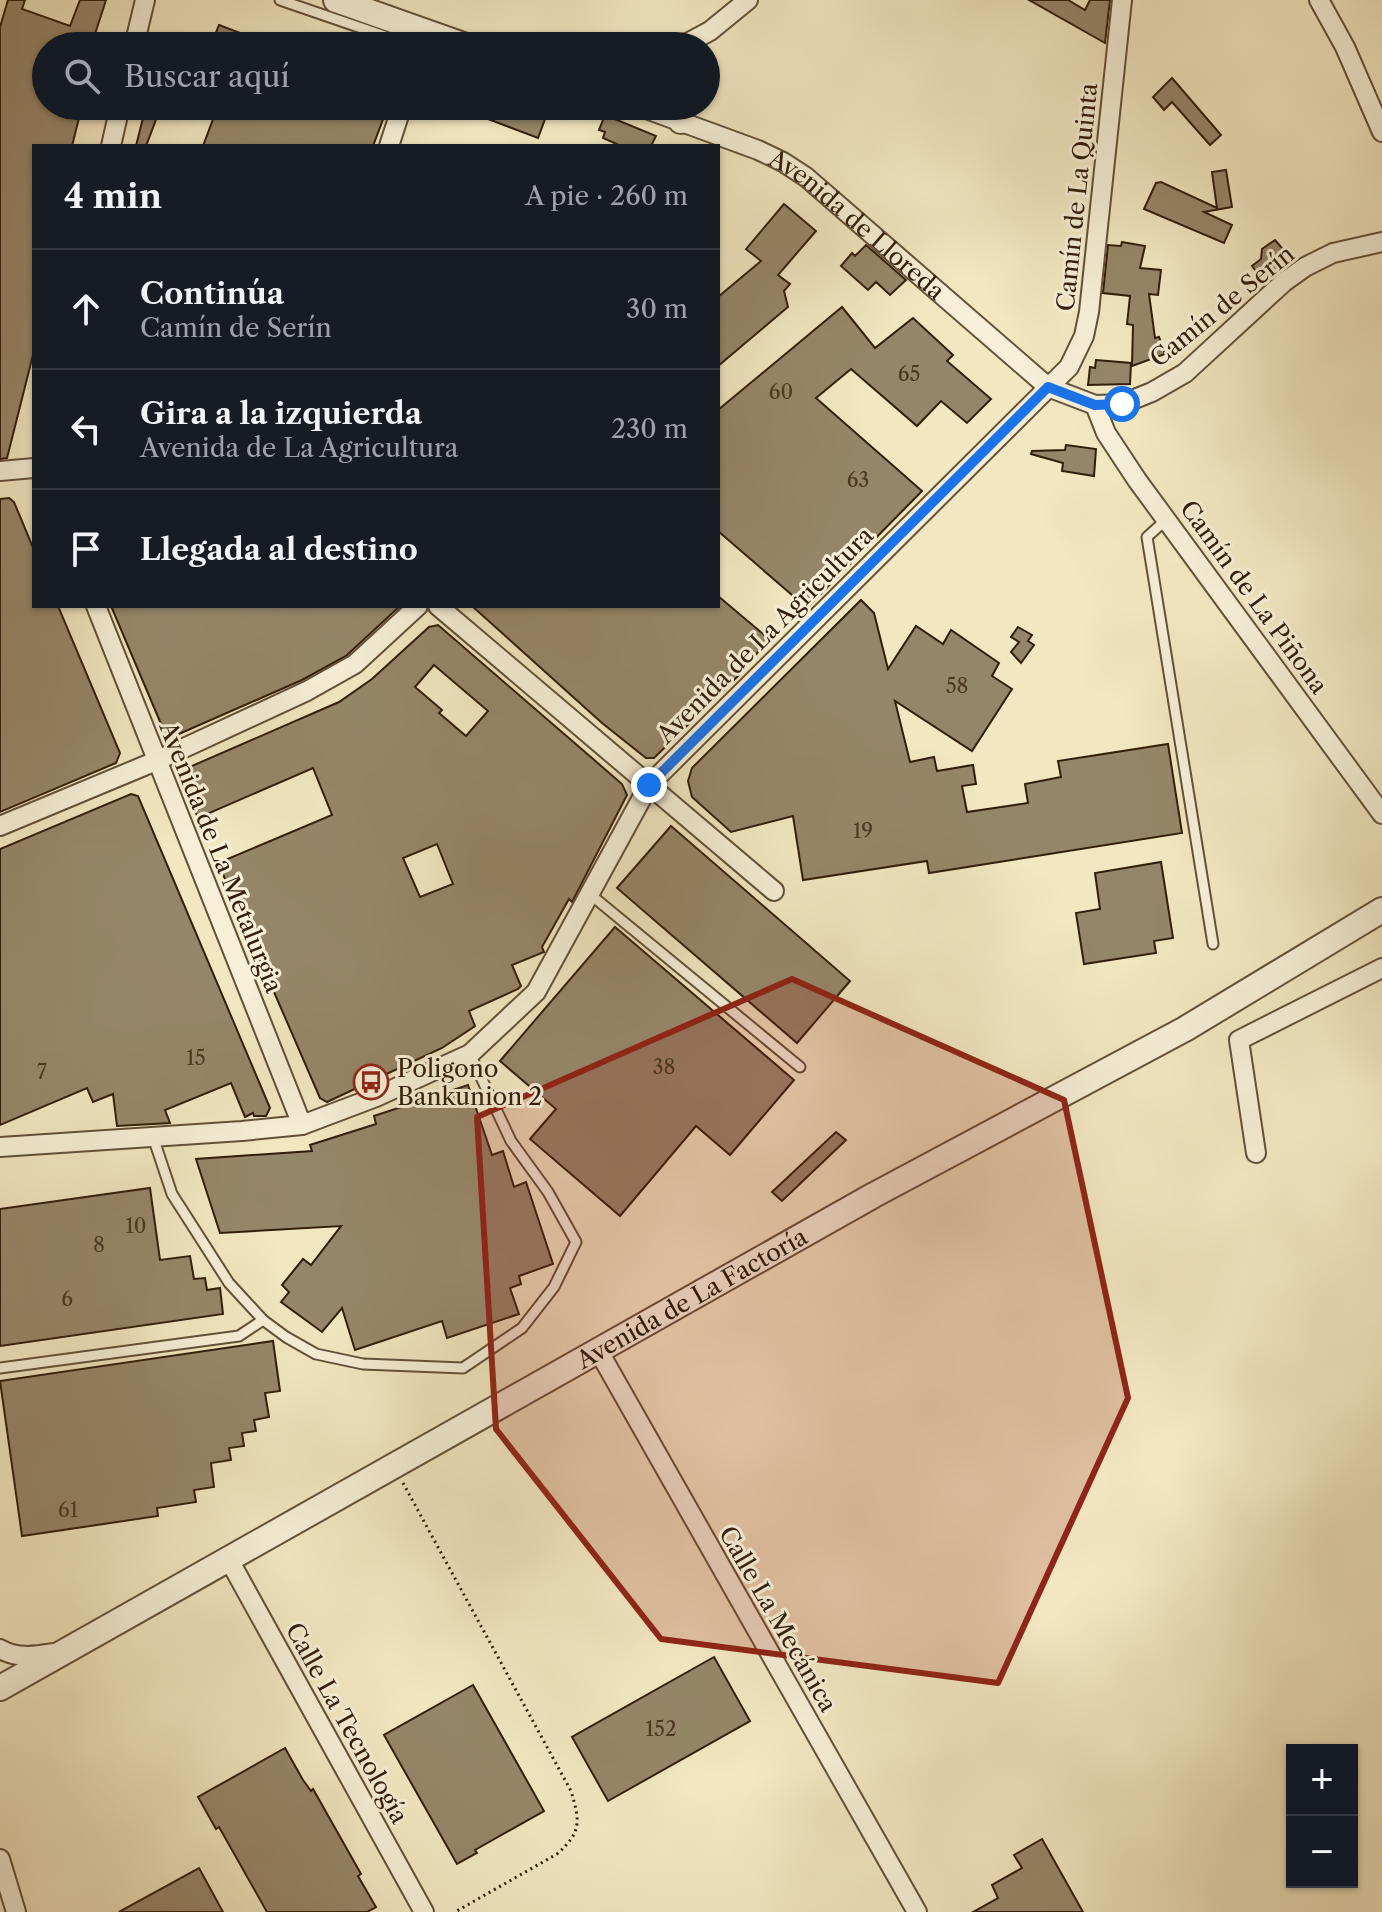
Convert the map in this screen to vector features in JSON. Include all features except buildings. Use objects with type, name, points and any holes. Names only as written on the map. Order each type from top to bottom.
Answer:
[{"type":"street","points":[[137,32],[145,0]]},
{"type":"street","points":[[336,0],[426,32]]},
{"type":"street","points":[[708,32],[748,0]]},
{"type":"street","name":"Camín de La Quinta","points":[[1048,387],[1069,367],[1077,354],[1089,312],[1122,0]]},
{"type":"street","points":[[1319,0],[1345,47],[1382,132]]},
{"type":"street","points":[[111,144],[117,120]]},
{"type":"street","points":[[390,144],[397,120]]},
{"type":"street","name":"Avenida de Lloreda","points":[[690,120],[783,162],[806,177],[1048,387]]},
{"type":"street","name":"Camín de Serín","points":[[1048,387],[1095,405],[1122,404],[1152,392],[1185,373],[1284,282],[1305,267],[1333,253],[1382,242]]},
{"type":"street","name":"Avenida de La Agricultura","points":[[0,1147],[302,1125],[376,1097],[470,1054],[536,992],[649,785],[1048,387]]},
{"type":"street","name":"Camín de La Piñona","points":[[1095,405],[1106,433],[1382,814]]},
{"type":"street","points":[[0,471],[32,468]]},
{"type":"street","name":"Avenida de La Metalurgia","points":[[97,608],[302,1125]]},
{"type":"street","points":[[0,826],[156,761],[307,691],[355,664],[416,608]]},
{"type":"street","points":[[440,608],[774,891]]},
{"type":"street","name":"Avenida de La Factoría","points":[[0,1688],[874,1195],[1185,1029],[1382,910]]},
{"type":"street","points":[[1256,1153],[1239,1040],[1382,968]]},
{"type":"street","name":"Calle La Mecánica","points":[[598,1350],[917,1912]]},
{"type":"street","name":"Calle La Tecnología","points":[[228,1558],[424,1912]]},
{"type":"street","points":[[0,1649],[31,1657],[64,1651]]},
{"type":"street","points":[[0,1859],[16,1912]]},
{"type":"lane","points":[[280,0],[373,32]]},
{"type":"lane","points":[[1167,519],[1147,537],[1213,944]]},
{"type":"lane","points":[[591,895],[800,1067]]},
{"type":"lane","points":[[153,1137],[172,1194],[229,1283],[263,1320],[316,1354],[363,1364],[463,1368],[522,1328],[554,1287],[576,1242],[548,1192],[511,1141],[470,1054]]},
{"type":"lane","points":[[0,1368],[239,1336],[263,1320]]},
{"type":"path","points":[[393,1465],[571,1791],[579,1815],[578,1828],[571,1842],[557,1854],[455,1912]]},
{"type":"highlighted area","points":[[792,979],[1064,1100],[1128,1398],[998,1683],[661,1639],[496,1429],[477,1117]]},
{"type":"place","name":"Poligono Bankunion 2","points":[[371,1082]]},
{"type":"route","points":[[649,785],[1048,387],[1095,405],[1122,404]]}]
